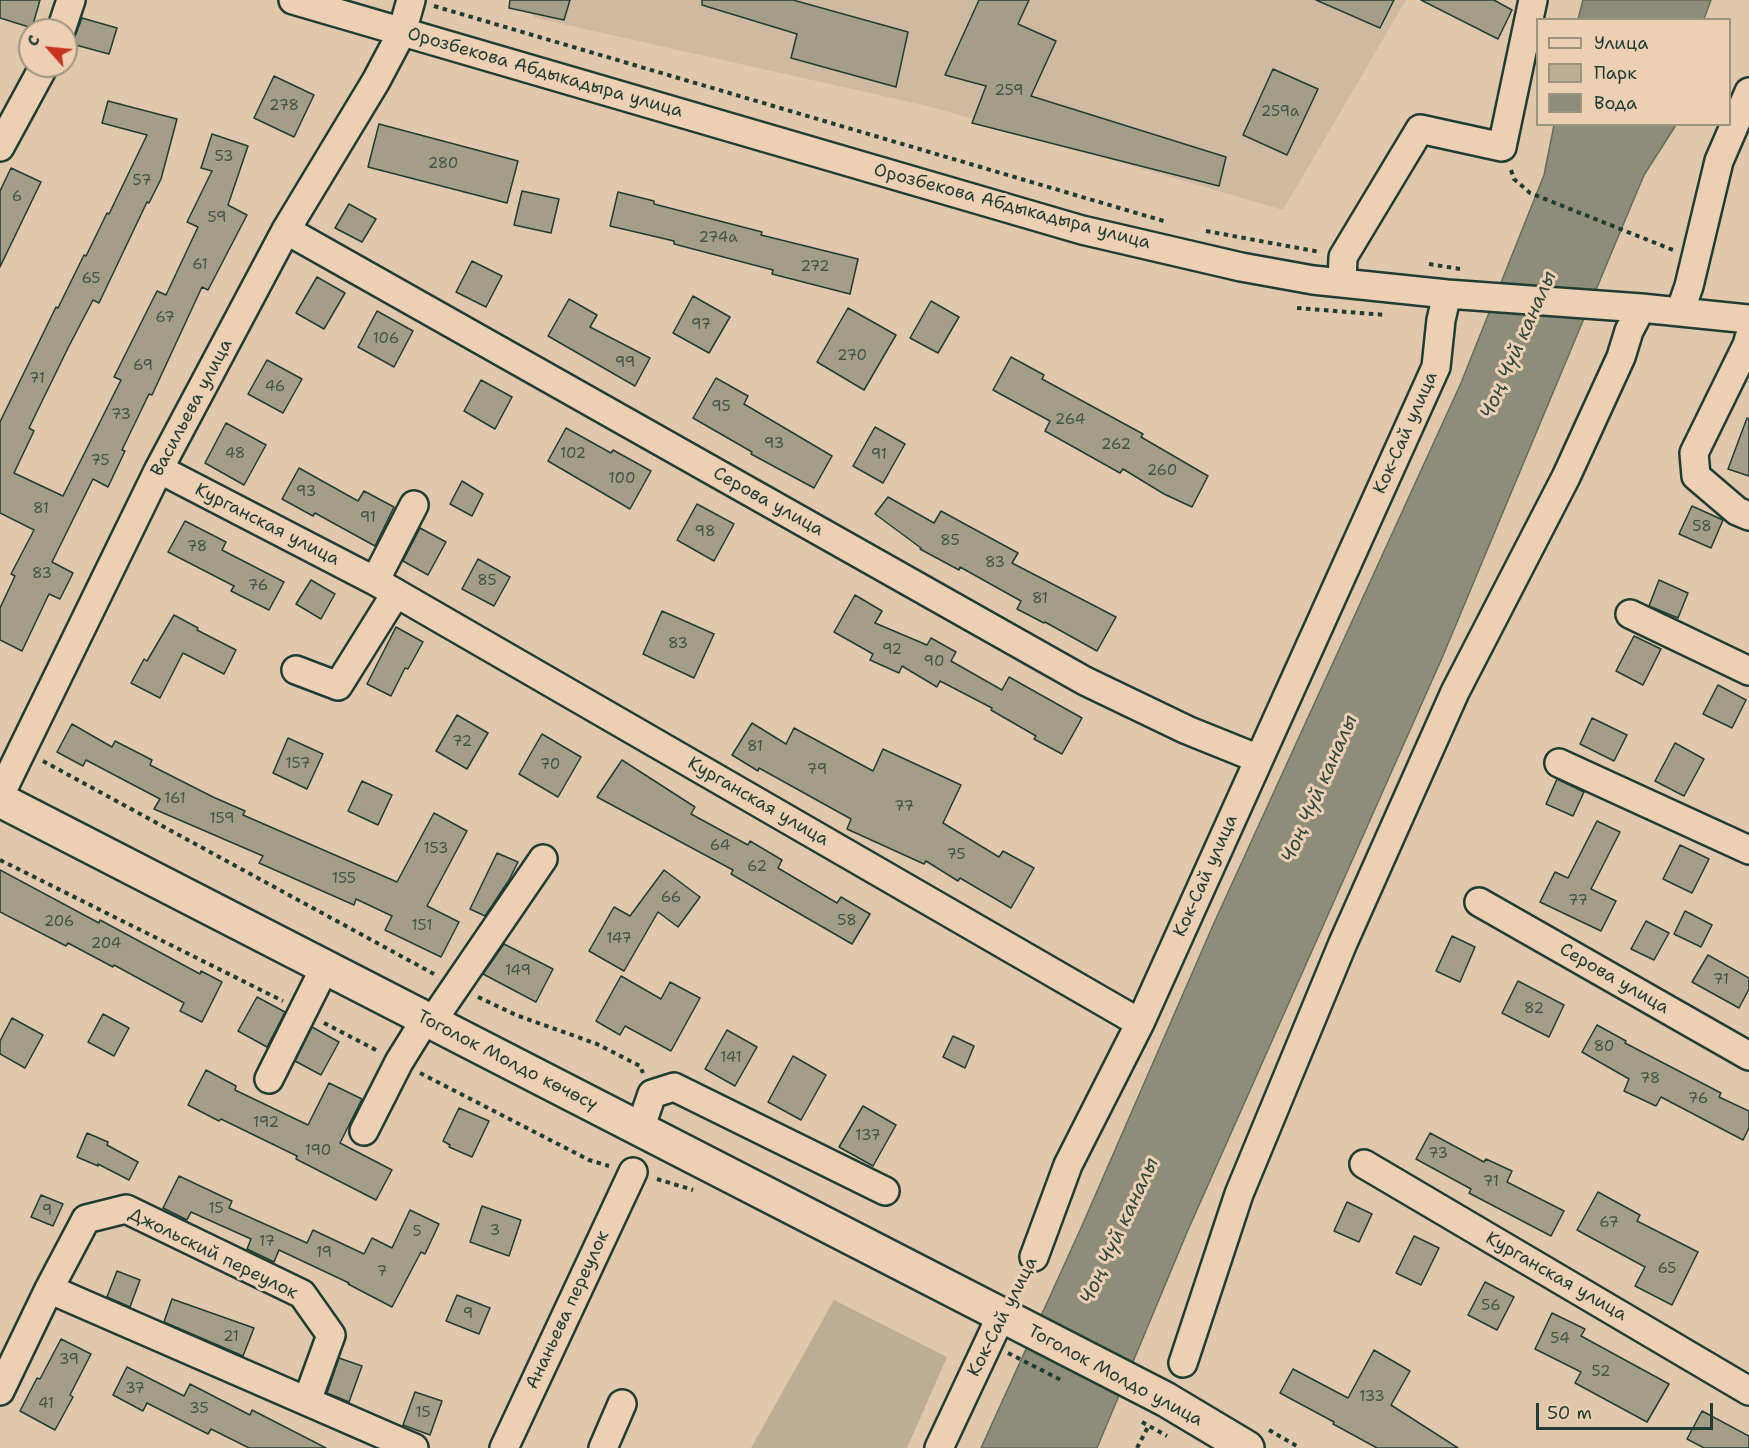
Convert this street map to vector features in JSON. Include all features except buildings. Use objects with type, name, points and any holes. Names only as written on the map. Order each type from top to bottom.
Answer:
[{"type":"main road","name":"Тоголок Молдо көчөсү","points":[[0,800],[640,1130],[1013,1305]]},
{"type":"main road","name":"Тоголок Молдо улица","points":[[1013,1305],[1147,1413],[1247,1448]]},
{"type":"street","points":[[65,18],[71,0]]},
{"type":"street","name":"Орозбекова Абдыкадыра улица","points":[[293,0],[1082,230],[1240,267],[1313,280],[1342,270],[1459,287],[1749,319]]},
{"type":"street","points":[[1342,270],[1420,129],[1502,147],[1533,0]]},
{"type":"street","name":"Васильева улица","points":[[0,795],[159,469],[286,230],[376,81],[418,2]]},
{"type":"street","points":[[0,147],[37,78]]},
{"type":"street","points":[[1680,312],[1719,161],[1749,92]]},
{"type":"street","name":"Серова улица","points":[[286,230],[1085,681],[1187,730],[1259,759]]},
{"type":"street","name":"Кок-Сай улица","points":[[1034,1257],[1068,1165],[1140,1023],[1436,367],[1441,320],[1459,287]]},
{"type":"street","points":[[1183,1363],[1239,1194],[1343,943],[1455,692],[1566,477],[1621,357],[1629,331],[1630,307]]},
{"type":"street","points":[[1749,338],[1695,453],[1696,476],[1737,511],[1749,516]]},
{"type":"street","name":"Курганская улица","points":[[159,469],[386,587],[1140,1023]]},
{"type":"street","points":[[296,670],[338,686],[386,587],[414,505]]},
{"type":"street","points":[[1630,614],[1749,671]]},
{"type":"street","points":[[1559,763],[1749,850]]},
{"type":"street","points":[[364,1131],[399,1062],[456,987],[543,859]]},
{"type":"street","name":"Серова улица","points":[[1479,902],[1749,1056]]},
{"type":"street","points":[[269,1079],[325,967]]},
{"type":"street","points":[[640,1130],[652,1094],[674,1087],[885,1191]]},
{"type":"street","name":"Курганская улица","points":[[1364,1164],[1749,1391]]},
{"type":"street","name":"Ананьева переулок","points":[[504,1448],[633,1172]]},
{"type":"street","name":"Джольский переулок","points":[[0,1391],[86,1219],[126,1209],[302,1294],[331,1335],[307,1401]]},
{"type":"street","points":[[49,1289],[414,1448]]},
{"type":"street","name":"Кок-Сай улица","points":[[939,1448],[1013,1305]]},
{"type":"street","points":[[603,1448],[622,1404]]},
{"type":"path","points":[[418,2],[1170,222]]},
{"type":"path","points":[[1530,193],[1695,259]]},
{"type":"path","points":[[1204,230],[1342,270]]},
{"type":"path","points":[[1422,264],[1455,267],[1459,287]]},
{"type":"path","points":[[23,750],[456,987],[516,1016],[597,1044],[640,1066],[652,1094]]},
{"type":"path","points":[[0,860],[303,1011],[589,1160],[696,1191]]},
{"type":"path","name":"Кок-Сай улица","points":[[1013,1305],[1034,1257]]},
{"type":"path","points":[[1147,1413],[1168,1437]]},
{"type":"path","points":[[1137,1448],[1147,1413]]},
{"type":"shaded area","points":[[512,0],[1406,0],[1283,210],[932,107],[536,18]]},
{"type":"green space","points":[[834,1300],[947,1357],[907,1448],[751,1448]]},
{"type":"water","points":[[1583,0],[1711,0],[1704,18],[1578,18]]},
{"type":"water","name":"Чоң Чүй каналы","points":[[1554,126],[1675,126],[1644,175],[1442,658],[1188,1230],[1097,1448],[981,1448],[1081,1228],[1214,923],[1461,383],[1544,175]]}]
